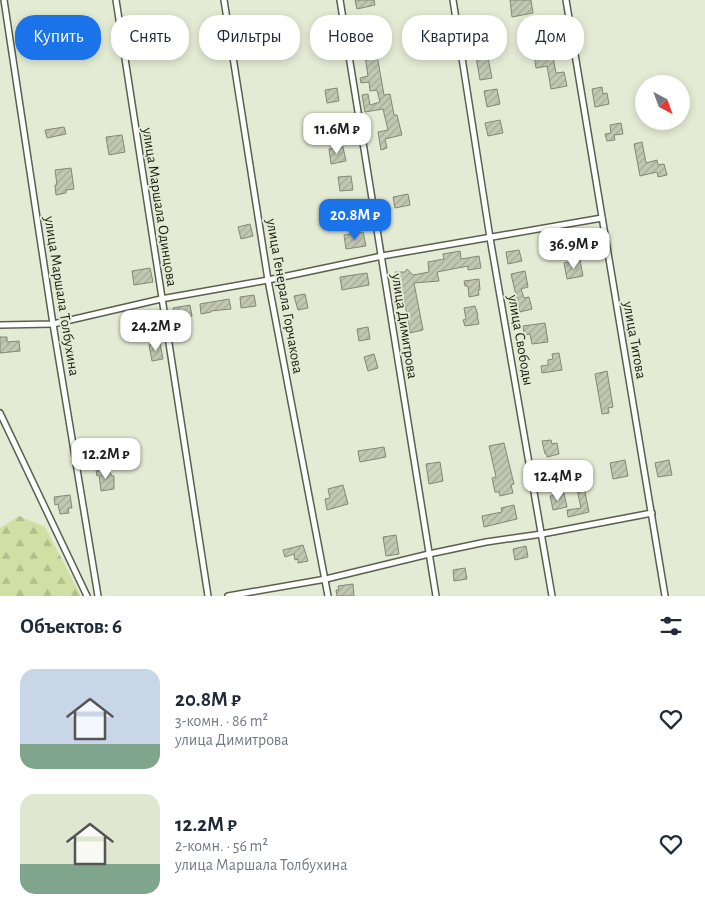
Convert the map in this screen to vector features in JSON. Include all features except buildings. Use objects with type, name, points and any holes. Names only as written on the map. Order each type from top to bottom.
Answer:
[{"type":"street","name":"улица Маршала Толбухина","points":[[4,0],[53,324],[98,596]]},
{"type":"street","name":"улица Маршала Одинцова","points":[[116,0],[208,596]]},
{"type":"street","name":"улица Генерала Горчакова","points":[[224,0],[268,280],[328,596]]},
{"type":"street","name":"улица Димитрова","points":[[340,0],[436,596]]},
{"type":"street","name":"улица Свободы","points":[[453,0],[490,238],[552,596]]},
{"type":"street","name":"улица Титова","points":[[566,0],[665,596]]},
{"type":"street","points":[[0,325],[53,324],[161,300],[382,256],[602,218]]},
{"type":"street","points":[[0,412],[87,596]]},
{"type":"street","points":[[228,596],[326,579],[486,542],[542,534],[652,513]]},
{"type":"green space","points":[[19,516],[45,527],[81,596],[0,596],[0,528]]}]
